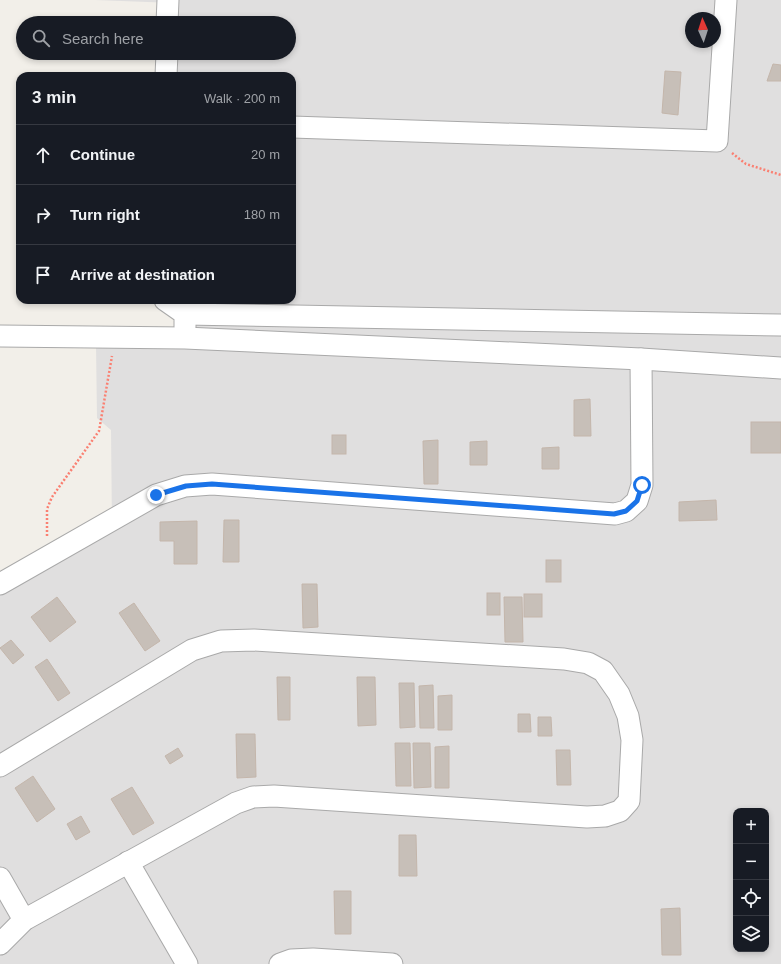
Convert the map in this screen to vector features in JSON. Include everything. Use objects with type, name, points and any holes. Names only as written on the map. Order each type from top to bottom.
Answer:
[{"type":"street","points":[[167,16],[168,0]]},
{"type":"street","points":[[296,127],[717,141],[726,0]]},
{"type":"street","points":[[166,72],[167,60]]},
{"type":"street","points":[[172,304],[186,314],[781,325]]},
{"type":"street","points":[[185,338],[186,314]]},
{"type":"street","points":[[0,336],[185,338],[641,359],[781,368]]},
{"type":"street","points":[[0,584],[156,495],[186,486],[212,484],[614,514],[626,511],[637,501],[642,485],[641,359]]},
{"type":"street","points":[[0,766],[192,650],[221,641],[254,640],[556,658],[588,663],[603,671],[619,694],[628,716],[632,740],[629,801],[620,811],[605,816],[587,817],[274,796],[253,797],[236,803],[24,920],[0,944]]},
{"type":"street","points":[[128,862],[187,964]]},
{"type":"street","points":[[0,878],[24,920]]},
{"type":"street","points":[[280,964],[291,960],[313,959],[392,964]]},
{"type":"path","points":[[717,141],[746,164],[781,175]]},
{"type":"path","points":[[47,557],[47,509],[52,497],[99,431],[115,337]]},
{"type":"shaded area","points":[[95,0],[781,0],[781,964],[0,964],[0,591],[112,528],[111,430],[97,418],[96,345],[189,344],[176,304],[296,304],[296,72],[172,72],[173,60],[296,60],[296,16],[174,16],[174,3]]},
{"type":"building","points":[[773,64],[781,65],[781,81],[767,81]]},
{"type":"building","points":[[665,71],[681,72],[678,115],[662,113]]},
{"type":"building","points":[[590,399],[591,436],[574,436],[574,400]]},
{"type":"building","points":[[751,422],[781,422],[781,453],[751,453]]},
{"type":"building","points":[[332,435],[346,435],[346,454],[332,454]]},
{"type":"building","points":[[438,440],[438,484],[424,484],[423,441]]},
{"type":"building","points":[[487,441],[487,465],[470,465],[470,442]]},
{"type":"building","points":[[559,447],[559,469],[542,469],[542,448]]},
{"type":"building","points":[[716,500],[717,520],[679,521],[679,502]]},
{"type":"building","points":[[224,520],[239,520],[239,562],[223,562]]},
{"type":"building","points":[[197,521],[197,564],[174,564],[174,541],[160,541],[160,522]]},
{"type":"building","points":[[546,560],[561,560],[561,582],[546,582]]},
{"type":"building","points":[[302,584],[317,584],[318,627],[303,628]]},
{"type":"building","points":[[487,593],[500,593],[500,615],[487,615]]},
{"type":"building","points":[[524,594],[542,594],[542,617],[524,617]]},
{"type":"building","points":[[57,597],[76,622],[50,642],[31,617]]},
{"type":"building","points":[[504,597],[522,597],[523,642],[505,642]]},
{"type":"building","points":[[134,603],[160,641],[145,651],[119,613]]},
{"type":"building","points":[[11,640],[24,655],[13,664],[0,648]]},
{"type":"building","points":[[47,659],[70,693],[58,701],[35,667]]},
{"type":"building","points":[[277,677],[290,677],[290,720],[278,720]]},
{"type":"building","points":[[357,677],[375,677],[376,725],[358,726]]},
{"type":"building","points":[[399,683],[414,683],[415,727],[400,728]]},
{"type":"building","points":[[433,685],[434,728],[420,728],[419,686]]},
{"type":"building","points":[[452,695],[452,730],[438,730],[438,696]]},
{"type":"building","points":[[518,714],[530,714],[531,732],[518,732]]},
{"type":"building","points":[[538,717],[551,717],[552,736],[538,736]]},
{"type":"building","points":[[236,734],[255,734],[256,777],[237,778]]},
{"type":"building","points":[[395,743],[410,743],[411,786],[396,786]]},
{"type":"building","points":[[413,743],[430,743],[431,787],[414,788]]},
{"type":"building","points":[[449,746],[449,788],[435,788],[435,747]]},
{"type":"building","points":[[178,748],[183,756],[170,764],[165,756]]},
{"type":"building","points":[[556,750],[570,750],[571,785],[557,785]]},
{"type":"building","points":[[33,776],[55,809],[37,822],[15,788]]},
{"type":"building","points":[[132,787],[154,823],[133,835],[111,799]]},
{"type":"building","points":[[81,816],[90,832],[76,840],[67,824]]},
{"type":"building","points":[[399,835],[416,835],[417,876],[399,876]]},
{"type":"building","points":[[334,891],[351,891],[351,934],[335,934]]},
{"type":"building","points":[[680,908],[681,955],[662,955],[661,909]]},
{"type":"route","points":[[156,495],[186,486],[212,484],[614,514],[626,511],[637,501],[642,485]]}]
